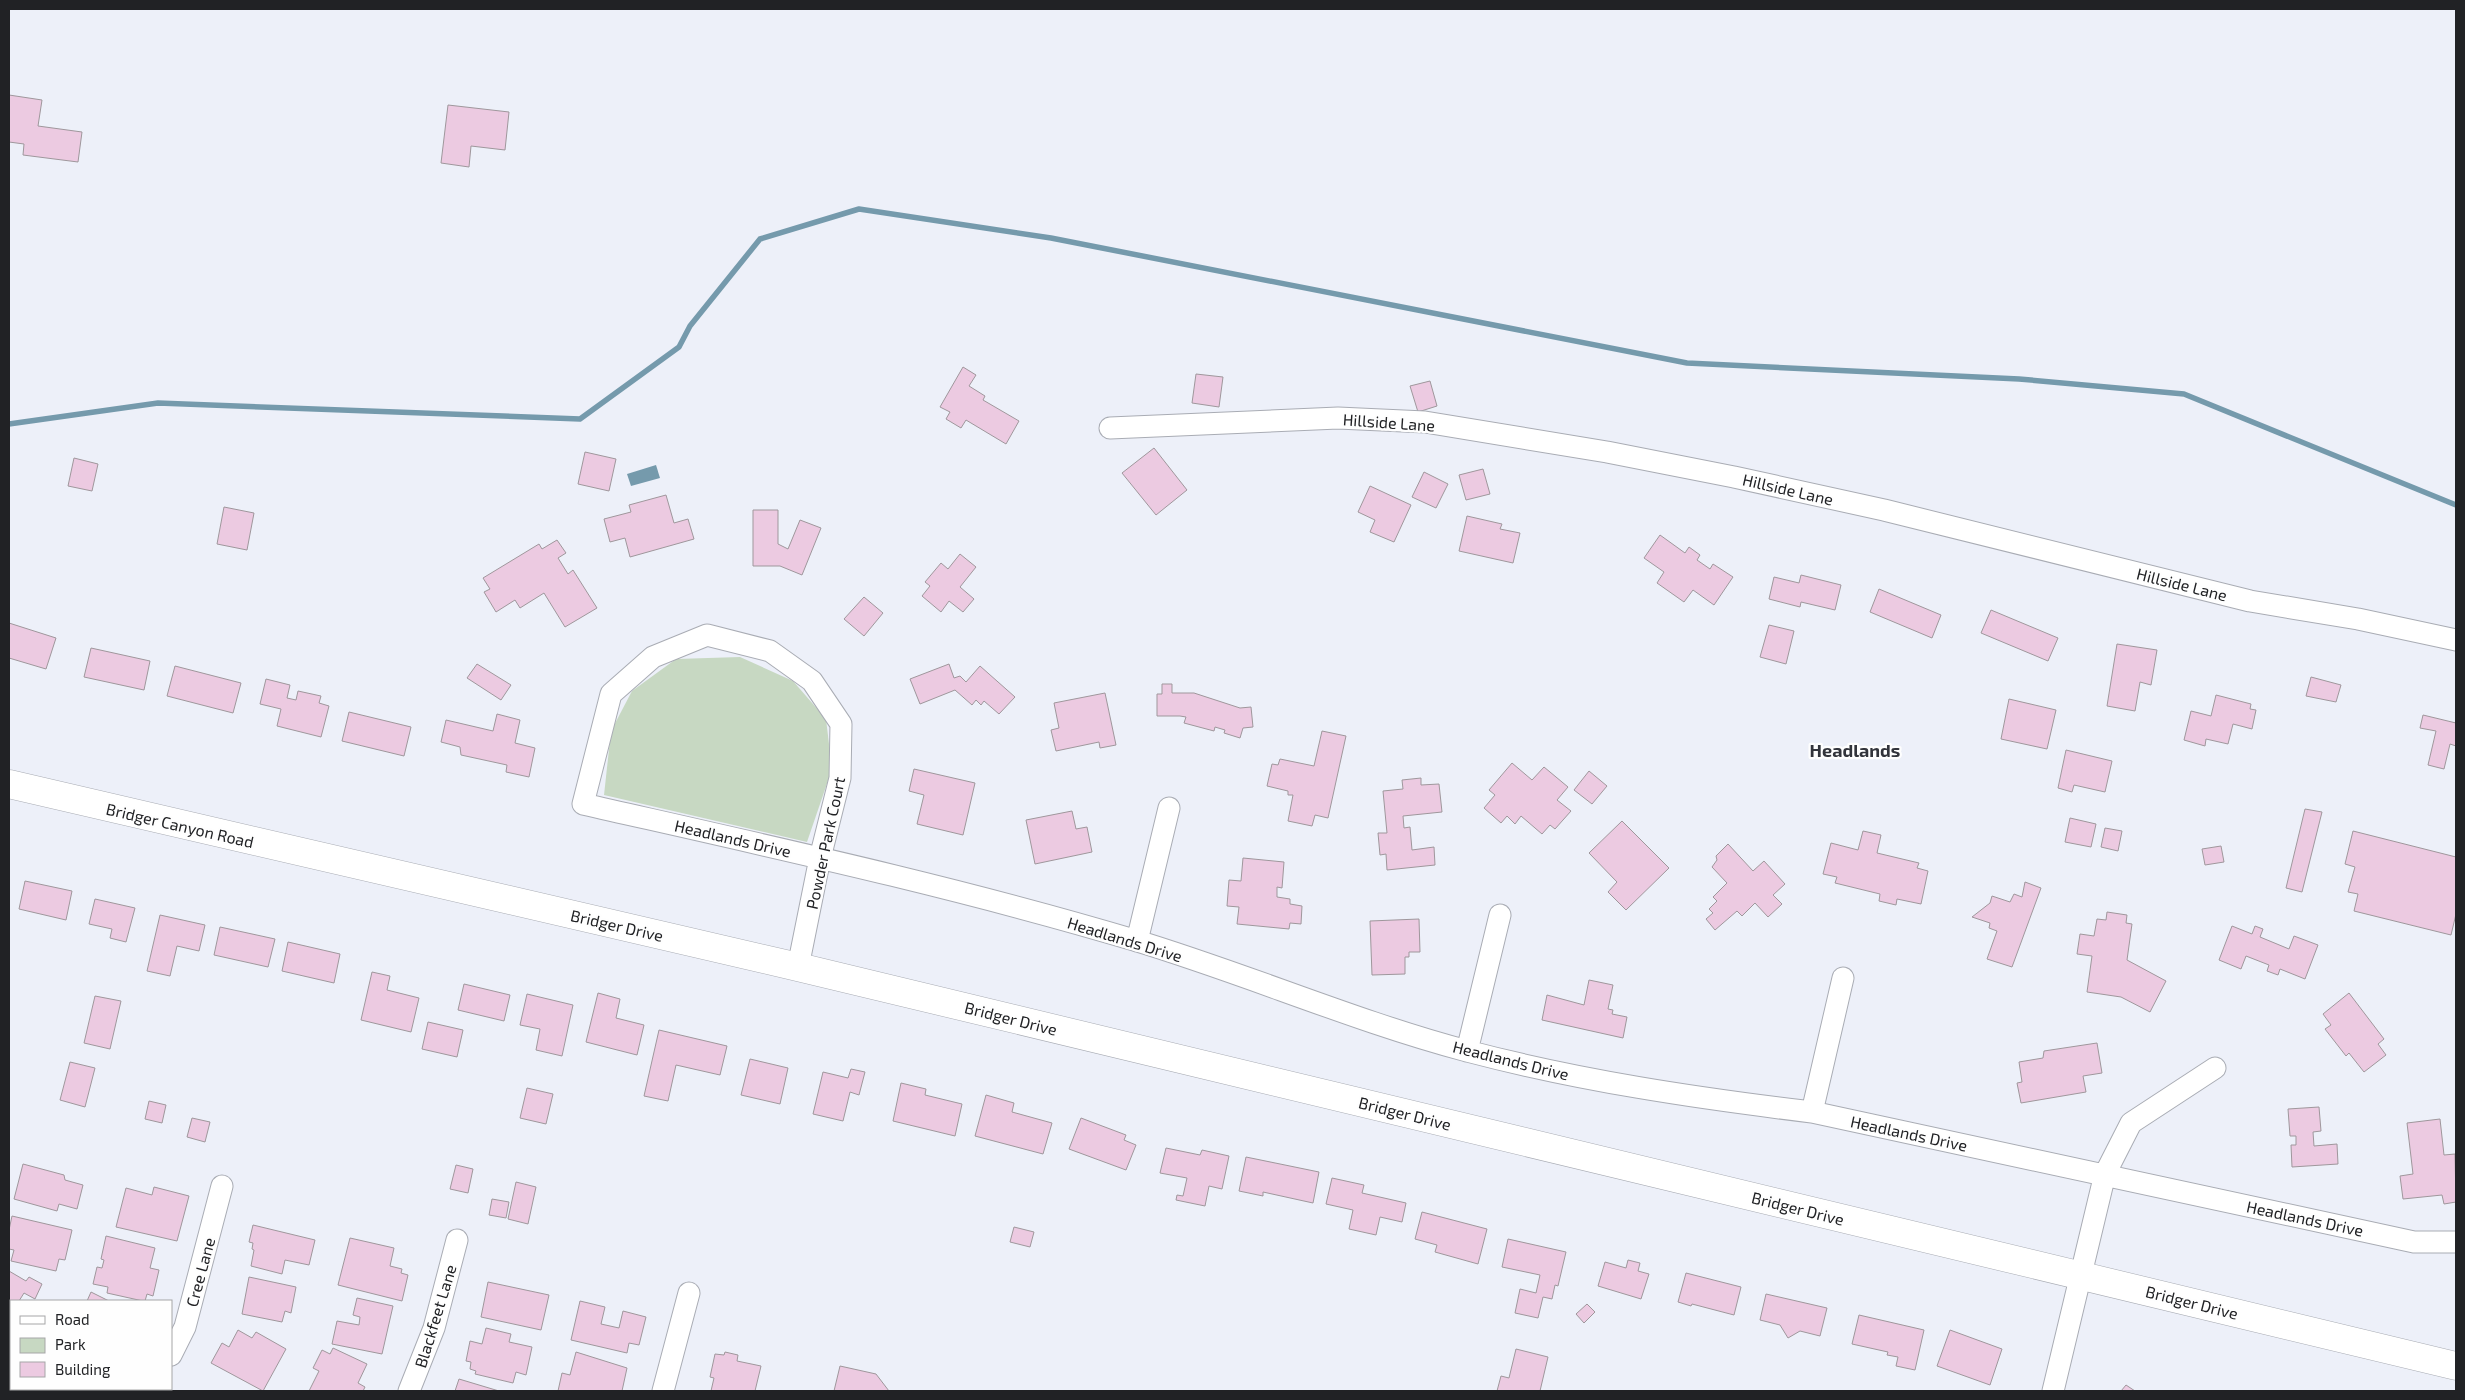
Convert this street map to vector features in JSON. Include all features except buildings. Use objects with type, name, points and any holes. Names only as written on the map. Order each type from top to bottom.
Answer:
[{"type":"main road","name":"Bridger Canyon Road","points":[[9,784],[352,864]]},
{"type":"main road","name":"Bridger Drive","points":[[352,864],[798,967],[2456,1366]]},
{"type":"street","name":"Hillside Lane","points":[[1110,428],[1338,418],[1425,422],[1607,452],[1734,477],[1884,510],[2250,601],[2358,619],[2456,640]]},
{"type":"street","name":"Powder Park Court","points":[[583,804],[611,694],[653,657],[708,635],[770,651],[812,681],[841,724],[840,778],[820,858],[798,967]]},
{"type":"street","name":"Headlands Drive","points":[[583,804],[820,858],[1008,905],[1137,941],[1374,1024],[1467,1051],[1602,1082],[1714,1100],[1812,1112],[2414,1242],[2456,1242]]},
{"type":"street","points":[[1137,941],[1169,808]]},
{"type":"street","points":[[1467,1051],[1500,915]]},
{"type":"street","points":[[1812,1112],[1843,978]]},
{"type":"street","points":[[2052,1391],[2105,1174],[2131,1123],[2215,1068]]},
{"type":"street","name":"Cree Lane","points":[[172,1353],[185,1327],[222,1186]]},
{"type":"street","name":"Blackfeet Lane","points":[[409,1391],[434,1328],[457,1240]]},
{"type":"street","points":[[664,1391],[689,1293]]},
{"type":"green space","points":[[740,657],[793,681],[826,719],[832,769],[807,842],[604,795],[611,731],[632,691],[676,659]]},
{"type":"water","points":[[656,465],[660,478],[631,486],[627,474]]},
{"type":"waterway","points":[[9,424],[158,403],[580,419],[679,347],[690,326],[760,239],[859,209],[1051,238],[1687,363],[2019,379],[2184,394],[2456,505]]},
{"type":"district","name":"Headlands","points":[[1855,750]]}]
